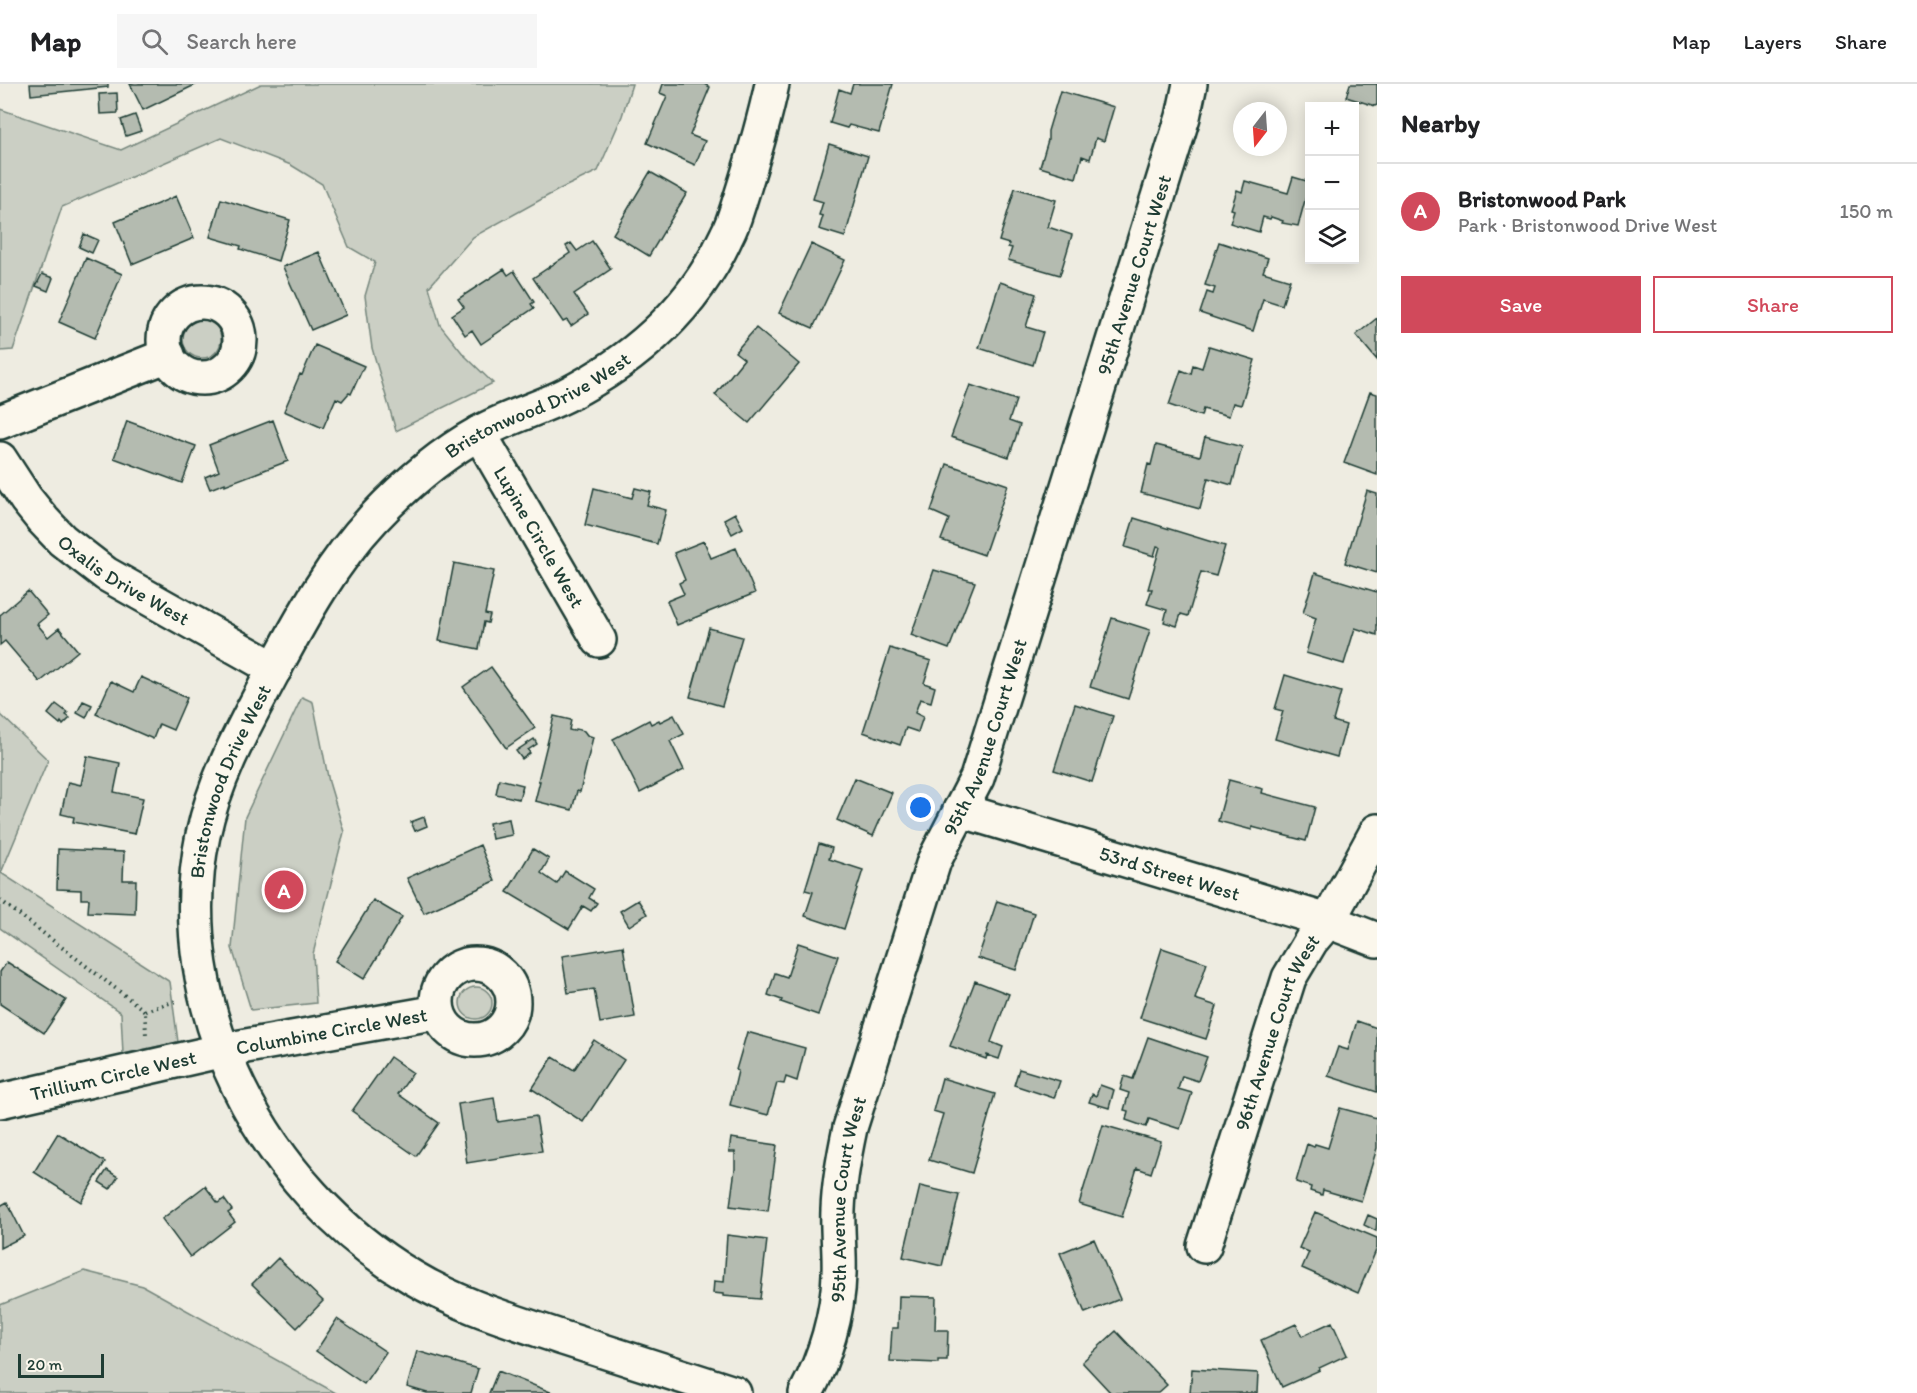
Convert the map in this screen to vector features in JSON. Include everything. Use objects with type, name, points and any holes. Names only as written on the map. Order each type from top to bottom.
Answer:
[{"type":"street","name":"Bristonwood Drive West","points":[[734,1393],[478,1310],[412,1277],[381,1257],[352,1234],[300,1181],[276,1151],[252,1111],[213,1021],[199,961],[196,930],[198,869],[205,828],[219,779],[231,751],[324,581],[371,521],[398,494],[443,456],[478,433],[560,398],[607,372],[649,340],[686,302],[728,234],[749,171],[772,84]]},
{"type":"street","name":"95th Avenue Court West","points":[[806,1393],[826,1345],[837,1299],[839,1275],[837,1212],[841,1170],[850,1128],[934,861],[980,766],[1183,117],[1190,84]]},
{"type":"street","points":[[0,422],[168,355]]},
{"type":"street","name":"Lupine Circle West","points":[[478,433],[599,640]]},
{"type":"street","name":"Oxalis Drive West","points":[[0,459],[43,520],[62,540],[106,574],[275,669]]},
{"type":"street","name":"53rd Street West","points":[[960,810],[1328,921],[1377,940]]},
{"type":"street","name":"96th Avenue Court West","points":[[1204,1246],[1289,978],[1311,941],[1328,921],[1377,831]]},
{"type":"street","name":"Columbine Circle West","points":[[224,1050],[438,1012]]},
{"type":"street","name":"Trillium Circle West","points":[[0,1101],[224,1050]]},
{"type":"path","points":[[0,900],[145,1011],[147,1067]]},
{"type":"shaded area","points":[[261,84],[632,84],[622,116],[598,171],[560,189],[473,237],[429,287],[440,325],[464,355],[493,383],[396,431],[372,348],[365,296],[375,262],[349,247],[322,184],[291,165],[221,138],[62,207],[13,350],[0,351],[0,109],[121,150]]},
{"type":"shaded area","points":[[202,320],[216,325],[221,339],[216,353],[202,358],[188,353],[183,339],[188,325]]},
{"type":"shaded area","points":[[302,697],[313,702],[329,782],[344,832],[313,954],[316,1003],[251,1010],[232,948],[245,817]]},
{"type":"shaded area","points":[[0,714],[48,760],[1,873],[170,982],[178,1042],[123,1054],[121,1013],[0,928]]},
{"type":"shaded area","points":[[476,987],[487,992],[492,1003],[487,1014],[476,1019],[465,1014],[460,1003],[465,992]]},
{"type":"shaded area","points":[[84,1271],[143,1286],[336,1393],[0,1393],[0,1305]]},
{"type":"building","points":[[30,84],[108,84],[108,87],[31,95]]},
{"type":"building","points":[[130,84],[197,84],[143,110]]},
{"type":"building","points":[[663,84],[704,84],[710,87],[690,135],[705,141],[695,165],[647,143],[667,96],[660,93]]},
{"type":"building","points":[[853,84],[893,84],[879,133],[849,125],[847,128],[830,123],[839,89],[850,93]]},
{"type":"building","points":[[1350,84],[1377,84],[1377,105],[1346,97]]},
{"type":"building","points":[[1060,91],[1114,107],[1104,141],[1096,138],[1090,159],[1082,156],[1076,178],[1040,167]]},
{"type":"building","points":[[117,93],[118,113],[100,114],[99,94]]},
{"type":"building","points":[[135,115],[141,131],[126,136],[121,120]]},
{"type":"building","points":[[829,144],[868,156],[845,237],[819,229],[823,216],[819,215],[823,202],[813,199]]},
{"type":"building","points":[[650,172],[687,193],[649,256],[613,234]]},
{"type":"building","points":[[1293,177],[1305,181],[1305,200],[1298,226],[1282,223],[1283,221],[1271,217],[1270,219],[1263,217],[1259,232],[1230,223],[1234,210],[1231,209],[1237,190],[1242,192],[1245,181],[1288,193]]},
{"type":"building","points":[[1015,188],[1056,200],[1048,227],[1072,235],[1060,275],[1008,260],[1012,248],[1008,247],[1009,244],[999,241]]},
{"type":"building","points":[[176,196],[194,238],[132,264],[115,222]]},
{"type":"building","points":[[221,199],[290,220],[278,261],[240,249],[241,246],[210,237]]},
{"type":"building","points":[[84,234],[98,240],[92,253],[79,247]]},
{"type":"building","points":[[592,241],[611,269],[574,294],[588,314],[571,326],[567,320],[563,322],[533,278],[570,253],[566,246],[571,243],[577,251]]},
{"type":"building","points":[[1219,242],[1268,258],[1263,272],[1290,280],[1282,305],[1263,299],[1253,331],[1200,313],[1207,292],[1213,294],[1215,288],[1205,285]]},
{"type":"building","points":[[811,244],[845,260],[813,328],[779,313]]},
{"type":"building","points":[[319,252],[346,315],[311,330],[283,267]]},
{"type":"building","points":[[86,258],[122,274],[95,338],[59,322]]},
{"type":"building","points":[[504,269],[508,275],[514,271],[534,302],[531,304],[534,308],[481,344],[472,330],[465,335],[452,315],[464,307],[458,299]]},
{"type":"building","points":[[42,274],[53,278],[48,291],[36,286]]},
{"type":"building","points":[[1000,282],[1036,294],[1026,327],[1043,332],[1033,365],[979,348]]},
{"type":"building","points":[[1377,318],[1377,360],[1356,335]]},
{"type":"building","points":[[756,328],[799,364],[749,423],[715,395],[744,359],[735,352]]},
{"type":"building","points":[[315,345],[364,366],[351,394],[349,393],[342,401],[336,398],[323,428],[284,411]]},
{"type":"building","points":[[1209,346],[1255,360],[1241,405],[1233,403],[1229,416],[1203,409],[1201,416],[1169,405],[1181,370],[1191,374],[1193,365],[1202,368]]},
{"type":"building","points":[[970,385],[1016,400],[1009,421],[1020,425],[1009,457],[951,437]]},
{"type":"building","points":[[1370,392],[1377,394],[1377,475],[1344,463]]},
{"type":"building","points":[[273,420],[288,461],[210,489],[205,477],[219,471],[209,445]]},
{"type":"building","points":[[127,421],[196,446],[182,483],[114,458]]},
{"type":"building","points":[[1205,437],[1242,447],[1232,485],[1208,478],[1200,509],[1141,493],[1148,464],[1151,465],[1156,445],[1200,456]]},
{"type":"building","points":[[947,464],[1008,485],[984,555],[941,540],[949,519],[931,511]]},
{"type":"building","points":[[594,488],[632,498],[635,488],[651,492],[647,505],[666,510],[657,544],[585,525]]},
{"type":"building","points":[[1367,491],[1377,494],[1377,573],[1345,563]]},
{"type":"building","points":[[735,513],[743,528],[732,534],[724,519]]},
{"type":"building","points":[[1134,518],[1225,546],[1216,576],[1201,572],[1188,616],[1181,614],[1177,626],[1164,622],[1167,610],[1147,604],[1152,589],[1148,589],[1160,547],[1157,546],[1154,556],[1125,547]]},
{"type":"building","points":[[704,541],[711,558],[736,548],[755,593],[677,625],[667,601],[684,594],[679,583],[685,580],[674,553]]},
{"type":"building","points":[[454,563],[494,571],[485,614],[490,615],[488,623],[484,622],[479,649],[439,641]]},
{"type":"building","points":[[934,570],[975,582],[949,649],[911,635]]},
{"type":"building","points":[[1315,573],[1377,592],[1377,635],[1355,628],[1344,664],[1306,653],[1316,618],[1303,613]]},
{"type":"building","points":[[28,591],[48,615],[37,624],[48,637],[59,628],[78,651],[40,682],[5,641],[0,645],[0,615]]},
{"type":"building","points":[[1112,618],[1150,630],[1128,699],[1090,687]]},
{"type":"building","points":[[709,628],[742,637],[722,706],[690,697]]},
{"type":"building","points":[[890,648],[931,661],[924,683],[935,687],[931,702],[920,699],[915,713],[923,717],[918,732],[906,728],[900,745],[863,732]]},
{"type":"building","points":[[491,667],[535,728],[506,748],[463,687]]},
{"type":"building","points":[[1285,675],[1341,692],[1333,721],[1346,725],[1337,757],[1275,739],[1283,711],[1275,709]]},
{"type":"building","points":[[141,677],[187,698],[173,730],[159,724],[153,739],[96,714],[111,681],[134,692]]},
{"type":"building","points":[[83,701],[92,705],[86,718],[77,713]]},
{"type":"building","points":[[56,704],[68,713],[66,715],[70,718],[63,725],[48,714]]},
{"type":"building","points":[[1075,704],[1113,716],[1092,782],[1054,770]]},
{"type":"building","points":[[674,715],[684,734],[670,741],[684,770],[640,793],[613,739],[649,720],[651,724]]},
{"type":"building","points":[[554,716],[571,720],[569,730],[584,731],[593,737],[580,792],[577,791],[572,810],[535,801]]},
{"type":"building","points":[[534,739],[537,744],[528,750],[530,753],[522,759],[516,751]]},
{"type":"building","points":[[87,756],[120,763],[114,792],[143,798],[135,834],[73,822],[74,817],[61,814],[68,782],[81,785]]},
{"type":"building","points":[[855,778],[892,793],[873,836],[837,820]]},
{"type":"building","points":[[499,779],[523,785],[519,799],[496,794]]},
{"type":"building","points":[[1229,780],[1263,789],[1262,793],[1315,807],[1306,841],[1218,821]]},
{"type":"building","points":[[424,817],[427,826],[415,831],[411,822]]},
{"type":"building","points":[[509,819],[512,835],[492,839],[489,823]]},
{"type":"building","points":[[819,844],[832,848],[829,859],[863,870],[844,929],[805,916],[813,892],[805,890]]},
{"type":"building","points":[[480,845],[495,881],[424,913],[407,878]]},
{"type":"building","points":[[58,849],[124,852],[123,880],[136,880],[135,914],[88,912],[89,899],[81,899],[81,890],[57,889]]},
{"type":"building","points":[[533,849],[549,859],[541,873],[557,884],[565,871],[594,889],[589,898],[597,903],[591,911],[583,906],[569,929],[507,892]]},
{"type":"building","points":[[373,900],[402,917],[364,979],[335,961]]},
{"type":"building","points":[[638,900],[647,914],[629,926],[620,911]]},
{"type":"building","points":[[997,901],[1034,913],[1016,970],[978,958]]},
{"type":"building","points":[[798,943],[838,956],[818,1015],[768,995],[775,973],[787,977]]},
{"type":"building","points":[[623,946],[635,1017],[600,1023],[594,989],[568,993],[562,956]]},
{"type":"building","points":[[1162,948],[1207,963],[1195,999],[1217,1006],[1206,1039],[1140,1018]]},
{"type":"building","points":[[7,962],[66,1000],[44,1033],[0,1004],[0,972]]},
{"type":"building","points":[[975,981],[1009,994],[991,1042],[1003,1047],[999,1059],[987,1055],[986,1059],[950,1046]]},
{"type":"building","points":[[1357,1021],[1377,1028],[1377,1092],[1328,1076],[1338,1047],[1348,1050]]},
{"type":"building","points":[[747,1032],[805,1048],[797,1081],[786,1077],[784,1084],[777,1083],[768,1115],[730,1105],[738,1071],[736,1070]]},
{"type":"building","points":[[1148,1037],[1207,1057],[1198,1081],[1182,1076],[1178,1089],[1192,1093],[1180,1129],[1149,1119],[1146,1127],[1126,1120],[1128,1111],[1124,1110],[1129,1093],[1120,1090],[1124,1076],[1133,1079]]},
{"type":"building","points":[[594,1040],[624,1060],[583,1122],[532,1089],[553,1057],[574,1070]]},
{"type":"building","points":[[390,1057],[413,1073],[398,1094],[439,1123],[416,1156],[352,1111]]},
{"type":"building","points":[[1019,1069],[1060,1081],[1054,1098],[1014,1085]]},
{"type":"building","points":[[942,1078],[995,1094],[972,1173],[929,1160],[943,1114],[933,1111]]},
{"type":"building","points":[[1100,1085],[1114,1090],[1109,1108],[1089,1102],[1092,1094],[1096,1096]]},
{"type":"building","points":[[494,1098],[498,1122],[536,1116],[542,1151],[467,1163],[458,1104]]},
{"type":"building","points":[[1340,1108],[1377,1118],[1377,1148],[1361,1201],[1323,1190],[1322,1195],[1310,1191],[1311,1187],[1296,1182],[1307,1144],[1328,1148]]},
{"type":"building","points":[[1103,1125],[1161,1142],[1151,1173],[1137,1168],[1122,1217],[1079,1204]]},
{"type":"building","points":[[58,1133],[105,1162],[81,1202],[34,1172]]},
{"type":"building","points":[[731,1138],[777,1145],[768,1211],[730,1206],[735,1169],[735,1152],[729,1152]]},
{"type":"building","points":[[107,1170],[118,1177],[110,1189],[99,1182]]},
{"type":"building","points":[[205,1186],[218,1203],[224,1199],[232,1210],[228,1213],[235,1222],[190,1257],[162,1219]]},
{"type":"building","points":[[920,1186],[959,1195],[942,1266],[903,1257]]},
{"type":"building","points":[[7,1202],[24,1236],[0,1248],[0,1206]]},
{"type":"building","points":[[1315,1212],[1377,1238],[1377,1248],[1358,1293],[1302,1268],[1309,1252],[1299,1248]]},
{"type":"building","points":[[1368,1215],[1377,1219],[1376,1231],[1364,1225]]},
{"type":"building","points":[[727,1235],[767,1240],[760,1299],[713,1293],[714,1281],[724,1282]]},
{"type":"building","points":[[1094,1239],[1120,1299],[1085,1313],[1060,1253]]},
{"type":"building","points":[[278,1258],[323,1301],[297,1328],[252,1284]]},
{"type":"building","points":[[899,1296],[936,1297],[935,1330],[948,1330],[947,1360],[938,1360],[938,1363],[890,1361],[892,1328],[898,1328]]},
{"type":"building","points":[[337,1319],[386,1352],[364,1384],[316,1351]]},
{"type":"building","points":[[1332,1322],[1347,1355],[1282,1387],[1261,1340],[1296,1324],[1302,1336]]},
{"type":"building","points":[[1116,1331],[1167,1385],[1158,1393],[1111,1393],[1082,1362]]},
{"type":"building","points":[[417,1351],[478,1369],[471,1393],[427,1393],[407,1387]]},
{"type":"building","points":[[1192,1369],[1258,1373],[1257,1393],[1190,1393]]},
{"type":"building","points":[[498,1371],[553,1393],[489,1393]]},
{"type":"place","name":"Bristonwood Park","points":[[284,890]]}]
